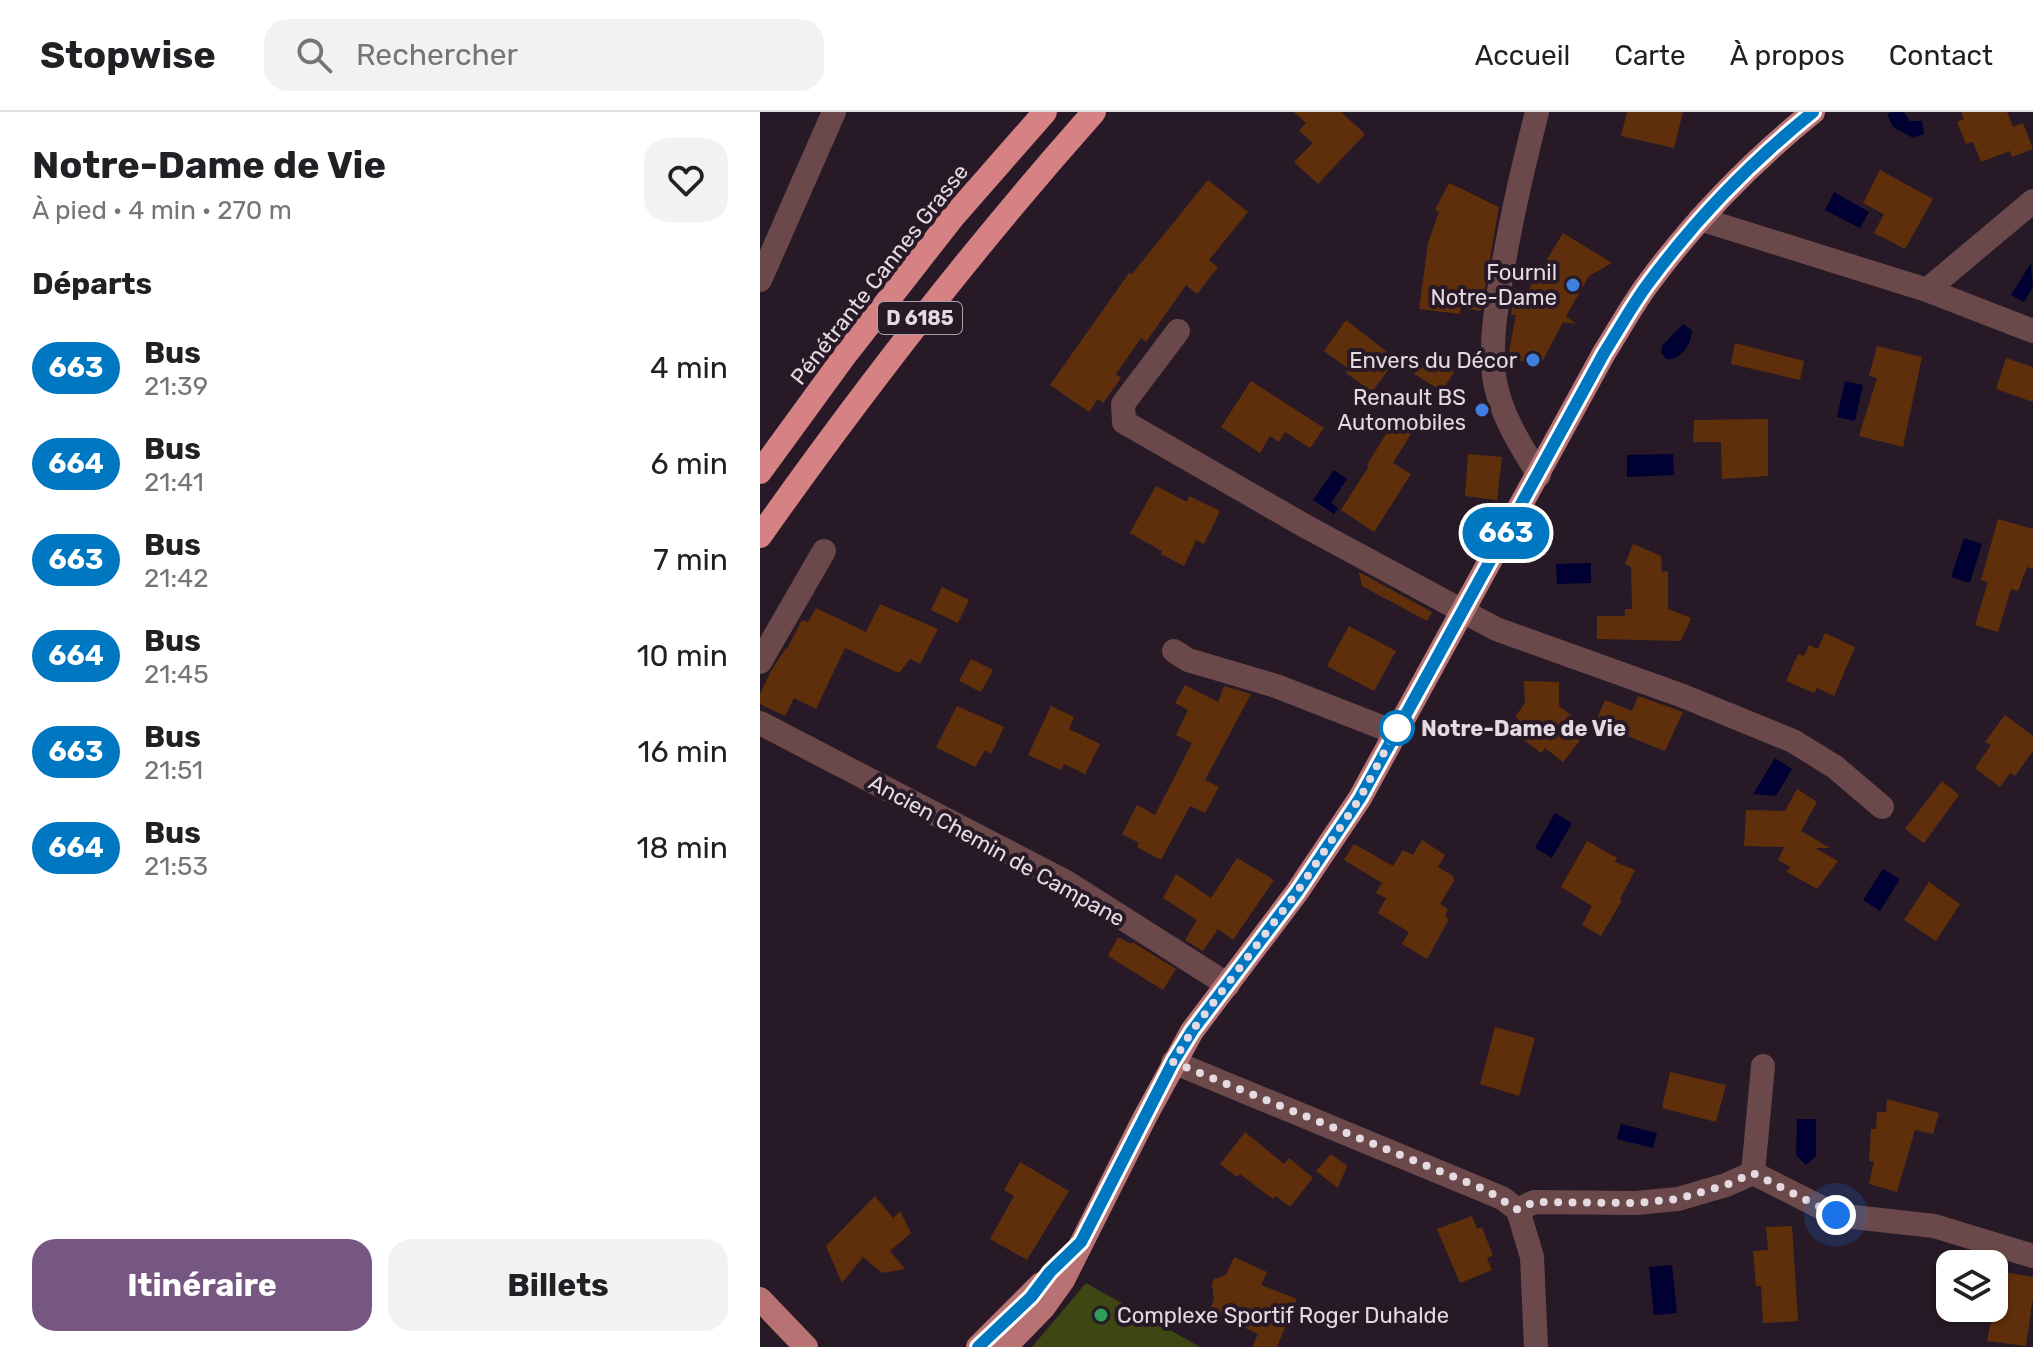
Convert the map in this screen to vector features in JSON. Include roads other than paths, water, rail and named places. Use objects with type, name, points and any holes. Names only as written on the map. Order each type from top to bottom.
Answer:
[{"type":"highway","name":"Pénétrante Cannes Grasse","points":[[760,472],[846,354],[953,217],[1045,112]]},
{"type":"highway","name":"D 6185","points":[[760,536],[833,433],[937,297],[1094,112]]},
{"type":"main road","points":[[1005,1347],[1043,1308],[1063,1280],[1173,1062],[1192,1031],[1297,892],[1360,798],[1604,353],[1646,287],[1700,219],[1789,131],[1813,112]]},
{"type":"main road","points":[[978,1347],[1031,1297],[1050,1272],[1081,1242]]},
{"type":"main road","points":[[760,1299],[806,1347]]},
{"type":"street","points":[[760,280],[834,112]]},
{"type":"street","points":[[1537,112],[1514,203],[1493,323],[1494,377],[1518,441],[1539,475]]},
{"type":"street","points":[[1927,290],[2033,201]]},
{"type":"street","points":[[1700,219],[1927,290],[2033,331]]},
{"type":"street","points":[[1178,331],[1123,404],[1124,422],[1305,526],[1464,609],[1496,629],[1683,696],[1793,741],[1835,767],[1882,807]]},
{"type":"street","points":[[760,662],[824,551]]},
{"type":"street","points":[[1174,651],[1188,660],[1276,686],[1394,732]]},
{"type":"street","name":"Ancien Chemin de Campane","points":[[760,723],[1066,882],[1228,985]]},
{"type":"street","points":[[1173,1062],[1486,1190],[1518,1210],[1532,1257],[1536,1347]]},
{"type":"street","points":[[1753,1173],[1763,1066]]},
{"type":"street","points":[[1518,1210],[1534,1202],[1636,1203],[1678,1199],[1726,1185],[1753,1173]]},
{"type":"street","points":[[1753,1173],[1836,1215],[1934,1226],[2033,1256]]},
{"type":"place","name":"Fournil Notre-Dame","points":[[1573,285]]},
{"type":"place","name":"Envers du Décor","points":[[1533,360]]},
{"type":"place","name":"Renault BS Automobiles","points":[[1482,410]]},
{"type":"place","name":"Notre-Dame de Vie","points":[[1397,728]]},
{"type":"place","name":"Complexe Sportif Roger Duhalde","points":[[1101,1315]]}]
